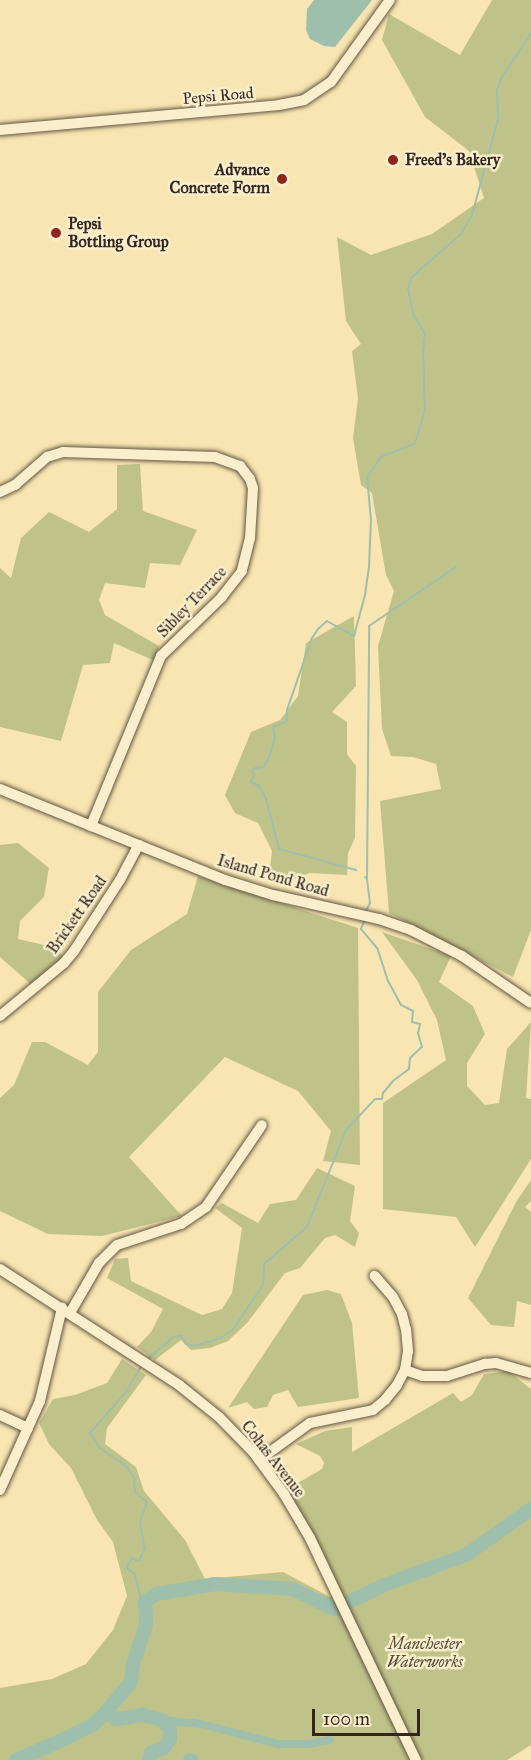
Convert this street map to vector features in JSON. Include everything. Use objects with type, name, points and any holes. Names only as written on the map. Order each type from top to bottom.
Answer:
[{"type":"street","name":"Pepsi Road","points":[[0,130],[279,105],[304,100],[332,82],[390,0]]},
{"type":"street","name":"Sibley Terrace","points":[[0,492],[15,485],[47,457],[63,452],[216,457],[240,466],[250,479],[253,488],[250,538],[242,571],[222,597],[161,656],[91,826]]},
{"type":"street","name":"Island Pond Road","points":[[0,789],[249,888],[379,919],[411,930],[462,956],[531,1003]]},
{"type":"street","name":"Brickett Road","points":[[0,1016],[64,963],[74,951],[120,880],[139,845]]},
{"type":"street","points":[[0,1490],[42,1392],[66,1311],[99,1263],[117,1245],[181,1224],[206,1207],[262,1125]]},
{"type":"street","name":"Cohas Avenue","points":[[0,1269],[199,1401],[237,1434],[259,1460],[302,1523],[416,1760]]},
{"type":"street","points":[[259,1460],[310,1423],[373,1410],[386,1400],[405,1370],[408,1351],[402,1314],[393,1297],[375,1276]]},
{"type":"street","points":[[405,1370],[422,1376],[447,1376],[485,1364],[496,1363],[531,1374]]},
{"type":"street","points":[[0,1415],[28,1428]]},
{"type":"green space","points":[[492,0],[531,0],[531,930],[513,977],[389,913],[380,801],[441,789],[436,764],[413,757],[391,756],[382,729],[378,646],[394,591],[386,575],[372,493],[361,485],[353,438],[358,398],[352,351],[361,344],[346,321],[337,237],[371,255],[432,234],[484,198],[469,151],[425,117],[382,40],[389,14],[460,55]]},
{"type":"green space","points":[[140,464],[143,511],[197,530],[180,565],[150,563],[145,588],[105,583],[99,600],[105,615],[159,646],[155,661],[114,643],[110,663],[83,665],[61,741],[0,727],[0,568],[11,578],[21,538],[49,512],[89,532],[117,509],[117,465]]},
{"type":"green space","points":[[354,616],[356,686],[332,712],[347,722],[347,754],[356,766],[355,838],[348,853],[347,875],[310,873],[279,884],[270,868],[272,851],[258,823],[235,813],[225,795],[251,732],[280,720],[298,696],[306,643]]},
{"type":"green space","points":[[18,843],[49,868],[44,897],[20,921],[18,939],[53,947],[67,959],[35,988],[0,957],[0,845]]},
{"type":"green space","points":[[198,876],[358,928],[360,1165],[323,1161],[331,1131],[298,1091],[225,1057],[129,1157],[182,1216],[102,1236],[48,1234],[0,1211],[0,1098],[14,1085],[32,1042],[45,1042],[88,1065],[98,1052],[98,992],[131,950],[187,914]]},
{"type":"green space","points":[[382,932],[451,956],[439,982],[473,1006],[485,1034],[467,1063],[467,1086],[485,1105],[499,1103],[507,1049],[531,1022],[526,1098],[531,1099],[531,1159],[475,1247],[456,1217],[383,1209],[383,1103],[446,1060],[437,1020],[417,980]]},
{"type":"green space","points":[[317,1168],[355,1186],[350,1221],[359,1233],[355,1247],[335,1235],[325,1238],[300,1268],[285,1273],[247,1323],[228,1341],[210,1348],[191,1350],[181,1340],[155,1360],[137,1347],[151,1332],[163,1309],[107,1278],[115,1259],[128,1258],[131,1281],[202,1315],[222,1309],[232,1293],[242,1228],[215,1208],[222,1203],[258,1223],[270,1204],[296,1200]]},
{"type":"green space","points":[[531,1180],[531,1201],[525,1207],[531,1212],[531,1305],[517,1301],[514,1327],[491,1325],[468,1298],[516,1202]]},
{"type":"green space","points":[[327,1290],[341,1294],[352,1323],[359,1398],[298,1407],[288,1390],[273,1395],[267,1407],[254,1409],[247,1402],[228,1408],[303,1295]]},
{"type":"green space","name":"Manchester Waterworks","points":[[122,1359],[146,1375],[107,1428],[105,1444],[136,1467],[144,1491],[185,1540],[205,1579],[283,1572],[330,1597],[339,1592],[285,1490],[290,1487],[275,1466],[279,1464],[286,1478],[296,1484],[322,1469],[324,1463],[320,1456],[296,1444],[325,1431],[352,1427],[352,1452],[453,1393],[461,1402],[472,1395],[484,1374],[508,1371],[531,1389],[531,1745],[507,1760],[0,1760],[0,1688],[52,1679],[86,1664],[113,1630],[127,1596],[113,1542],[97,1520],[71,1468],[49,1444],[39,1423],[53,1399],[75,1395],[107,1383]]},
{"type":"shaded area","points":[[314,0],[372,0],[335,47],[324,46],[310,39],[306,30],[307,9]]},
{"type":"waterway","points":[[356,870],[279,849],[266,799],[259,786],[251,782],[254,774],[252,772],[255,768],[264,767],[269,757],[275,738],[273,727],[287,721],[287,710],[312,638],[318,629],[327,621],[354,636],[365,595],[369,566],[371,520],[367,477],[381,457],[415,443],[425,411],[423,351],[425,334],[413,314],[408,288],[412,277],[461,234],[472,215],[498,119],[497,90],[502,77],[531,33]]},
{"type":"waterway","points":[[367,879],[369,626],[456,567]]},
{"type":"waterway","points":[[365,877],[370,903],[366,911]]},
{"type":"waterway","points":[[149,1358],[173,1337],[181,1336],[186,1344],[195,1346],[222,1337],[233,1329],[263,1285],[264,1264],[307,1227],[346,1130],[375,1099],[382,1099],[383,1093],[393,1081],[409,1069],[410,1058],[422,1047],[418,1033],[420,1024],[412,1022],[413,1011],[401,1005],[388,981],[377,948],[361,929],[364,921]]},
{"type":"waterway","points":[[141,1366],[126,1392],[90,1433],[100,1448],[126,1466],[134,1478],[135,1492],[147,1502],[140,1522],[145,1549],[139,1561],[131,1558],[127,1568],[135,1574],[140,1596],[145,1602]]},
{"type":"waterway","points":[[16,1760],[94,1724],[105,1713],[131,1682],[133,1664],[146,1625],[145,1602],[156,1594],[215,1584],[293,1589],[334,1609],[387,1584],[466,1555],[531,1509]]},
{"type":"waterway","points":[[105,1713],[117,1719],[143,1715],[162,1720],[170,1729],[170,1739],[164,1748],[151,1753],[149,1760]]},
{"type":"waterway","points":[[162,1720],[201,1724],[278,1744],[309,1744],[330,1740]]},
{"type":"place","name":"Freed's Bakery","points":[[393,160]]},
{"type":"place","name":"Advance Concrete Form","points":[[282,179]]},
{"type":"place","name":"Pepsi Bottling Group","points":[[56,233]]}]
